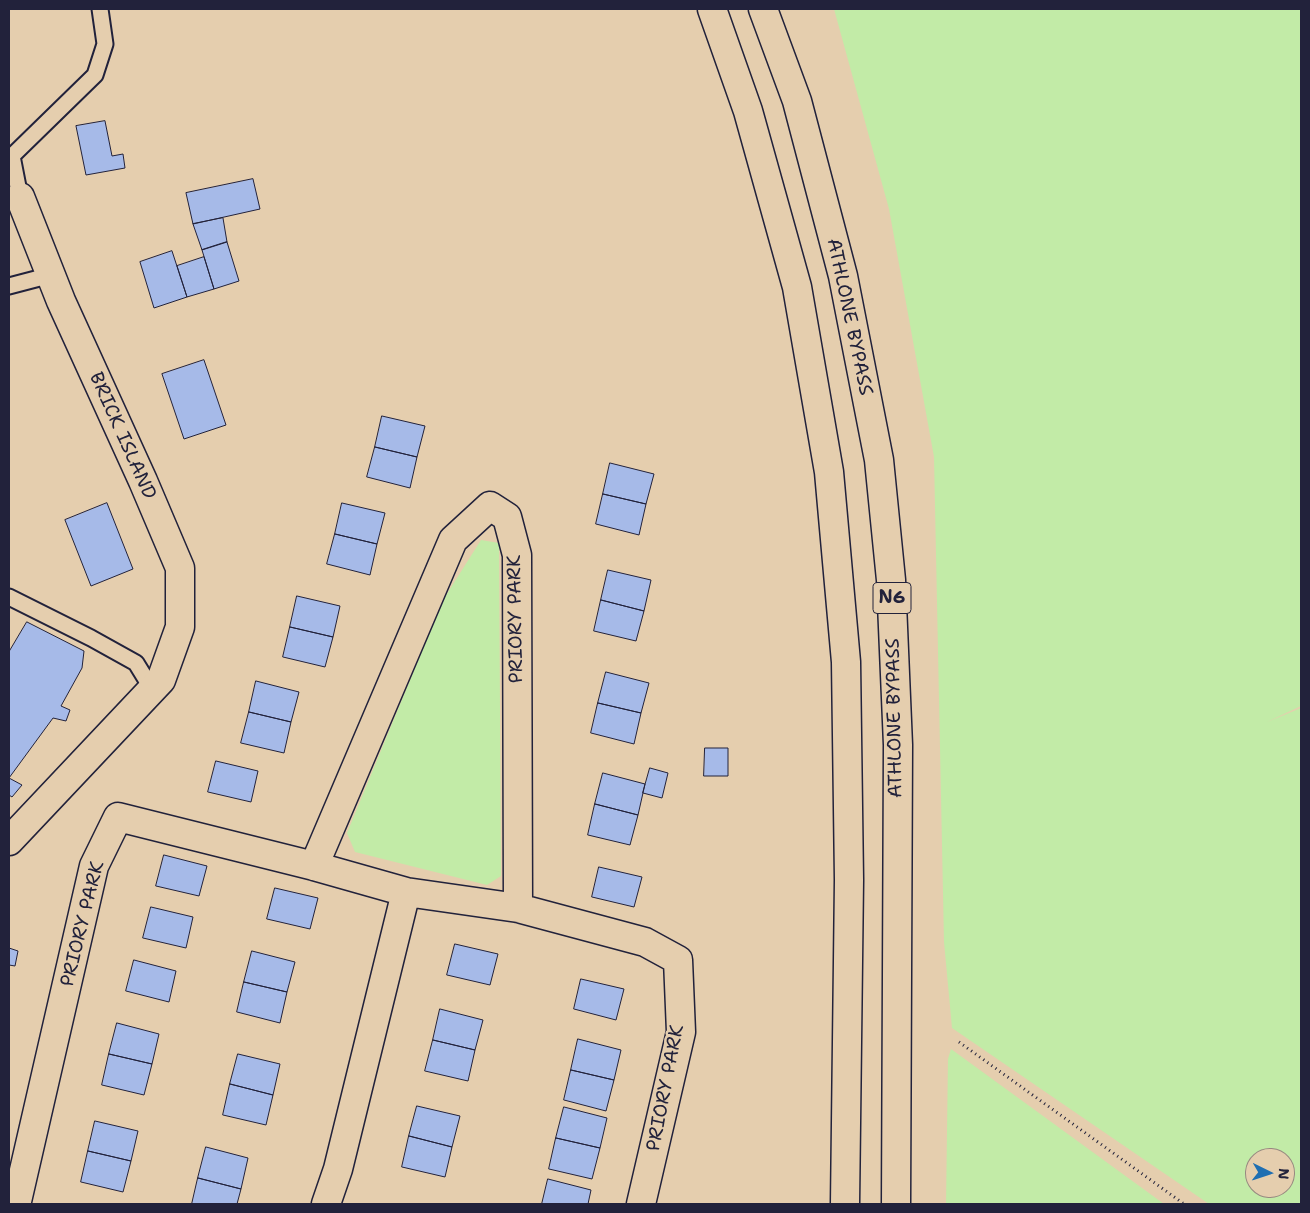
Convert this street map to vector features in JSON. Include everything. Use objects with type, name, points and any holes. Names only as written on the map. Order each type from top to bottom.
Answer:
[{"type":"main road","points":[[712,9],[748,111],[797,287],[829,472],[846,662],[849,880],[845,1204]]},
{"type":"main road","name":"ATHLONE BYPASS","points":[[763,9],[797,101],[841,267],[879,460],[891,580],[898,745],[896,1204]]},
{"type":"main road","name":"BRICK ISLAND","points":[[20,197],[61,301],[143,481],[180,568],[180,627],[156,685]]},
{"type":"main road","name":"PRIORY PARK","points":[[314,866],[453,540],[490,506],[507,517],[517,555],[518,908]]},
{"type":"main road","points":[[9,841],[156,685]]},
{"type":"main road","name":"PRIORY PARK","points":[[17,1201],[94,866],[118,817],[314,866],[406,892],[518,908],[646,942],[678,960],[681,1032],[641,1204]]},
{"type":"main road","points":[[326,1204],[338,1169],[406,892]]},
{"type":"lane","points":[[20,197],[12,156],[94,75],[105,44],[100,9]]},
{"type":"lane","points":[[9,286],[51,275]]},
{"type":"lane","points":[[9,597],[136,663],[156,685]]},
{"type":"path","points":[[959,1042],[1184,1204]]},
{"type":"green space","points":[[834,9],[1301,9],[1301,706],[1267,722],[1301,708],[1301,1204],[1209,1204],[952,1028],[944,942],[934,457],[889,209]]},
{"type":"green space","points":[[481,540],[499,543],[501,876],[487,885],[355,852],[347,833],[443,600]]},
{"type":"green space","points":[[951,1049],[1164,1204],[946,1204],[948,1059]]},
{"type":"building","points":[[105,121],[112,156],[123,154],[125,168],[86,175],[76,126]]},
{"type":"building","points":[[253,179],[260,209],[193,224],[186,193]]},
{"type":"building","points":[[223,218],[227,242],[202,250],[193,224]]},
{"type":"building","points":[[227,242],[239,281],[214,289],[202,250]]},
{"type":"building","points":[[172,251],[187,297],[154,308],[140,262]]},
{"type":"building","points":[[204,257],[214,289],[187,297],[177,266]]},
{"type":"building","points":[[204,360],[226,425],[184,439],[162,374]]},
{"type":"building","points":[[382,416],[425,426],[417,457],[375,447]]},
{"type":"building","points":[[375,447],[417,457],[410,488],[367,477]]},
{"type":"building","points":[[610,463],[654,474],[646,504],[603,494]]},
{"type":"building","points":[[603,494],[646,504],[639,535],[596,524]]},
{"type":"building","points":[[107,503],[133,569],[91,586],[65,520]]},
{"type":"building","points":[[342,503],[385,513],[377,544],[335,534]]},
{"type":"building","points":[[335,534],[377,544],[370,575],[327,564]]},
{"type":"building","points":[[608,570],[651,580],[644,611],[601,600]]},
{"type":"building","points":[[297,596],[340,606],[333,637],[290,627]]},
{"type":"building","points":[[601,600],[644,611],[636,641],[594,631]]},
{"type":"building","points":[[27,622],[84,651],[82,668],[61,706],[70,710],[66,721],[53,718],[9,778],[9,652]]},
{"type":"building","points":[[290,627],[333,637],[325,667],[283,657]]},
{"type":"building","points":[[606,672],[649,683],[641,713],[598,703]]},
{"type":"building","points":[[256,681],[299,692],[291,722],[249,712]]},
{"type":"building","points":[[598,703],[641,713],[634,744],[591,733]]},
{"type":"building","points":[[249,712],[291,722],[284,753],[241,743]]},
{"type":"building","points":[[705,748],[728,748],[728,776],[704,776]]},
{"type":"building","points":[[216,761],[258,771],[251,802],[208,792]]},
{"type":"building","points":[[650,768],[668,773],[662,798],[643,793]]},
{"type":"building","points":[[603,773],[645,784],[638,815],[595,804]]},
{"type":"building","points":[[9,778],[22,785],[12,797],[9,795]]},
{"type":"building","points":[[595,804],[638,815],[630,845],[588,835]]},
{"type":"building","points":[[164,855],[207,866],[199,896],[156,886]]},
{"type":"building","points":[[599,867],[642,877],[634,907],[592,897]]},
{"type":"building","points":[[275,888],[318,898],[310,929],[267,919]]},
{"type":"building","points":[[151,907],[193,917],[186,948],[143,938]]},
{"type":"building","points":[[455,944],[498,954],[490,985],[447,975]]},
{"type":"building","points":[[9,948],[18,951],[15,966],[9,965]]},
{"type":"building","points":[[252,951],[295,962],[287,992],[244,982]]},
{"type":"building","points":[[134,960],[176,971],[169,1002],[126,991]]},
{"type":"building","points":[[581,979],[624,989],[616,1020],[574,1009]]},
{"type":"building","points":[[244,982],[287,992],[280,1023],[237,1012]]},
{"type":"building","points":[[440,1009],[483,1020],[475,1050],[433,1040]]},
{"type":"building","points":[[117,1023],[159,1034],[152,1064],[109,1054]]},
{"type":"building","points":[[578,1039],[621,1050],[614,1080],[571,1070]]},
{"type":"building","points":[[433,1040],[475,1050],[468,1081],[425,1071]]},
{"type":"building","points":[[109,1054],[152,1064],[144,1095],[102,1085]]},
{"type":"building","points":[[238,1054],[280,1064],[273,1095],[230,1084]]},
{"type":"building","points":[[571,1070],[614,1080],[606,1111],[564,1100]]},
{"type":"building","points":[[230,1084],[273,1095],[266,1125],[223,1115]]},
{"type":"building","points":[[417,1106],[460,1116],[452,1147],[409,1136]]},
{"type":"building","points":[[564,1107],[607,1118],[600,1148],[556,1138]]},
{"type":"building","points":[[95,1121],[138,1131],[131,1161],[88,1151]]},
{"type":"building","points":[[409,1136],[452,1147],[445,1177],[402,1167]]},
{"type":"building","points":[[556,1138],[600,1148],[592,1179],[549,1169]]},
{"type":"building","points":[[206,1147],[248,1158],[241,1189],[198,1178]]},
{"type":"building","points":[[88,1151],[131,1161],[123,1192],[81,1182]]},
{"type":"building","points":[[198,1178],[241,1189],[237,1204],[192,1204]]},
{"type":"building","points":[[548,1179],[591,1190],[588,1204],[542,1204]]}]
